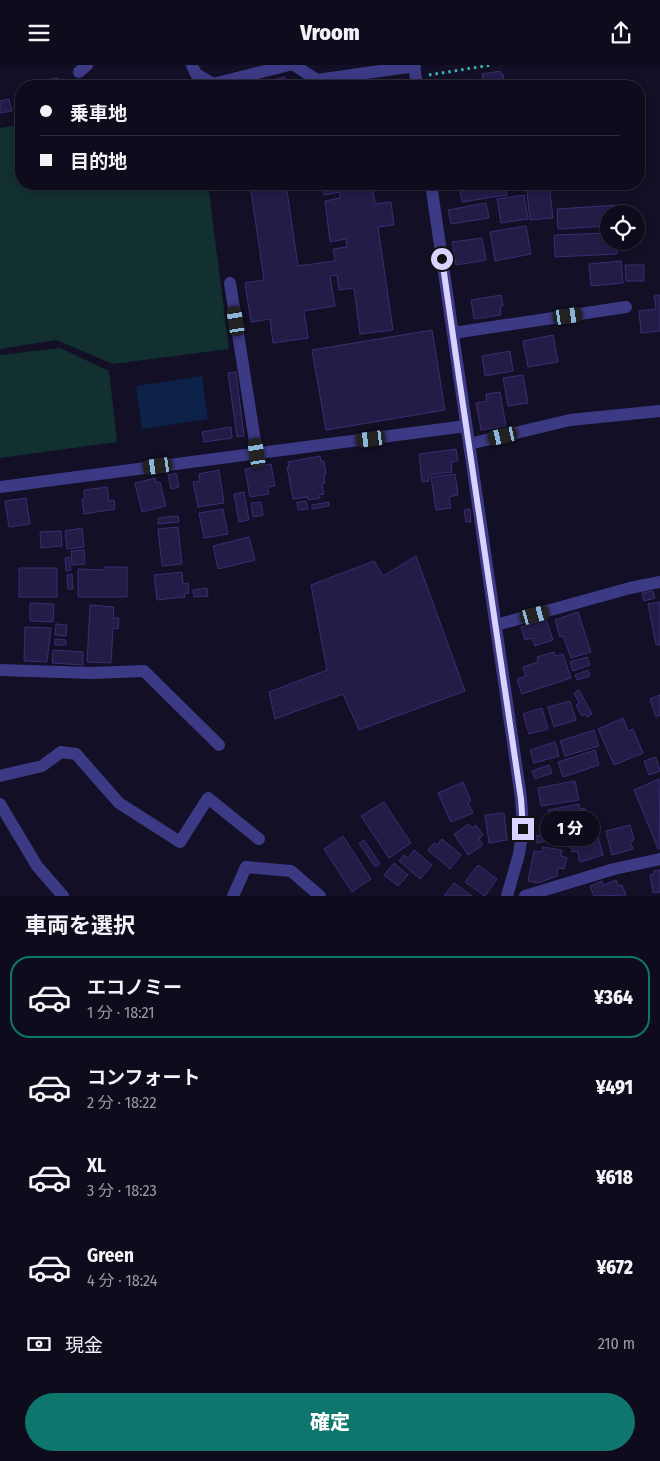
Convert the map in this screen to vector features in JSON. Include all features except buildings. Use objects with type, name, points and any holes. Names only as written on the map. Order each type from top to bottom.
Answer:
[{"type":"street","points":[[192,65],[196,74],[206,80]]},
{"type":"street","points":[[229,80],[289,65]]},
{"type":"street","points":[[294,65],[317,80],[416,74]]},
{"type":"street","points":[[432,190],[521,799],[523,829],[519,854],[507,896]]},
{"type":"street","points":[[230,283],[257,453]]},
{"type":"street","points":[[453,333],[626,307]]},
{"type":"street","points":[[469,444],[570,420],[660,411]]},
{"type":"street","points":[[0,487],[466,426]]},
{"type":"street","points":[[496,625],[630,588],[660,582]]},
{"type":"street","points":[[0,670],[92,673],[144,671],[218,745]]},
{"type":"street","points":[[0,776],[42,766],[61,752],[76,753],[119,803],[180,842],[208,798],[259,839]]},
{"type":"street","points":[[0,804],[37,866],[62,896]]},
{"type":"street","points":[[525,896],[614,869],[660,859]]},
{"type":"street","points":[[233,896],[246,867],[290,871],[320,896]]},
{"type":"path","points":[[416,74],[490,65]]},
{"type":"green space","points":[[15,126],[15,190],[209,190],[229,349],[113,364],[56,340],[0,349],[0,128]]},
{"type":"green space","points":[[60,348],[109,371],[117,442],[0,458],[0,355]]},
{"type":"water","points":[[202,376],[208,419],[142,429],[136,386]]},
{"type":"route","points":[[442,259],[491,584],[521,799],[523,829]]}]
